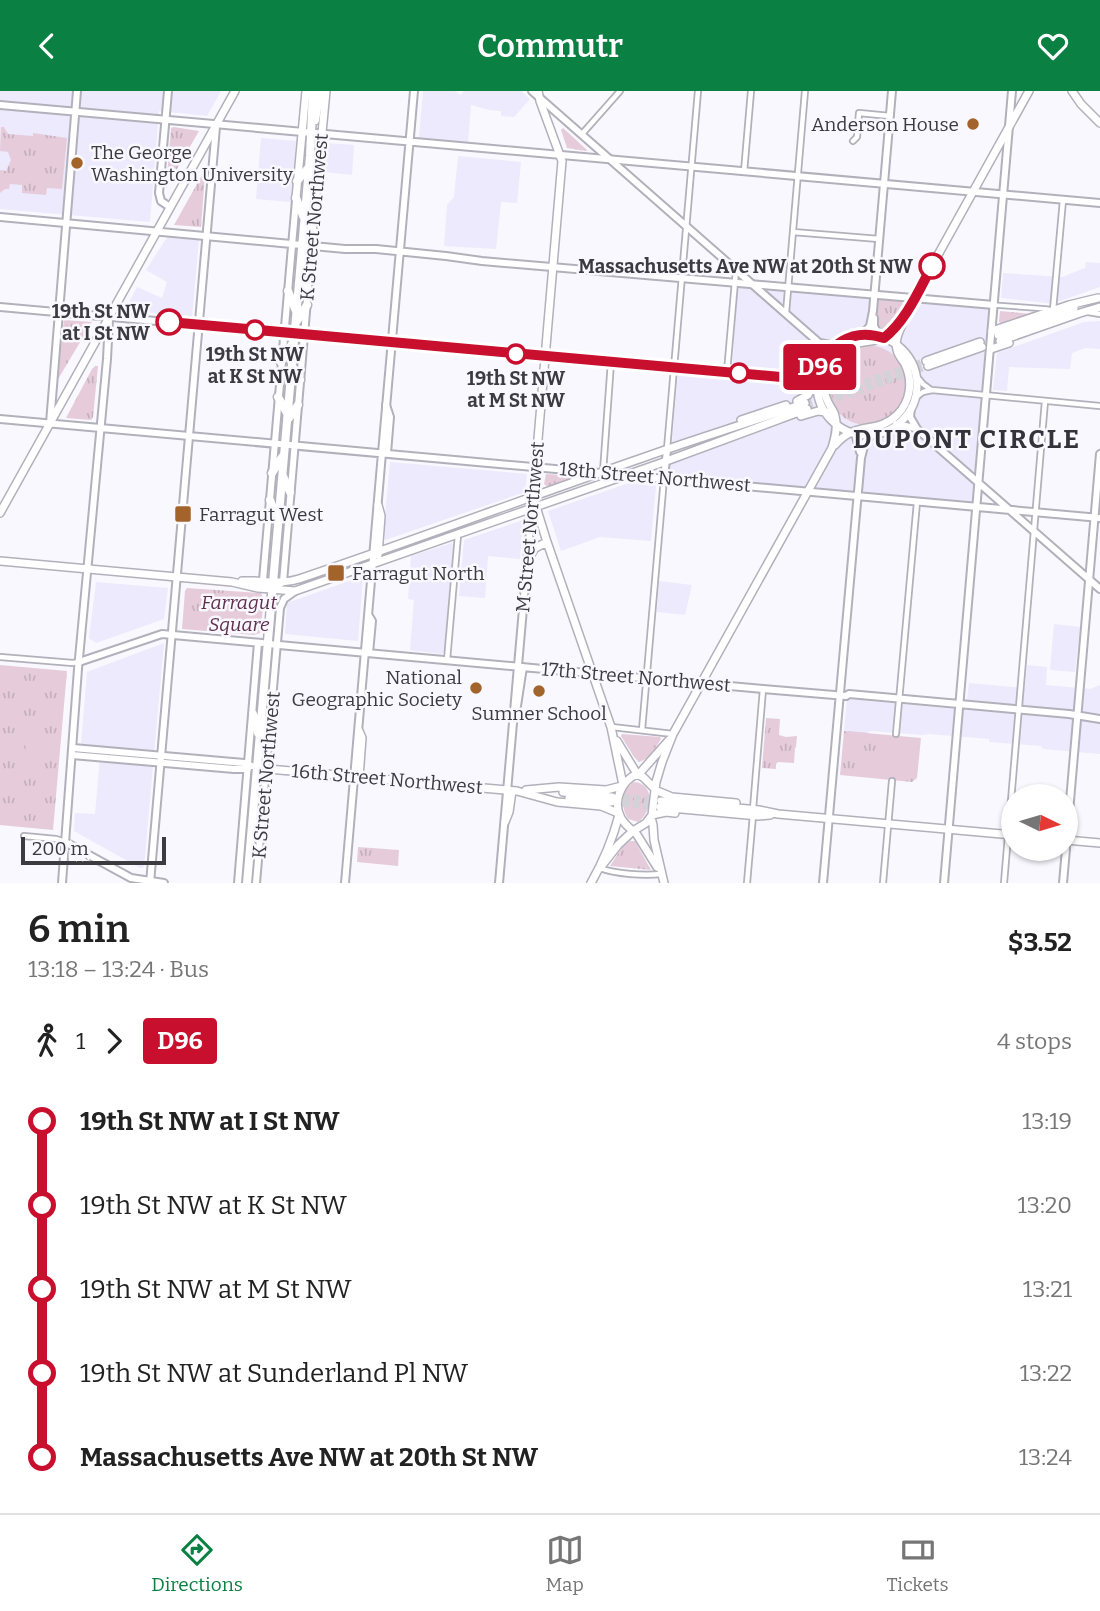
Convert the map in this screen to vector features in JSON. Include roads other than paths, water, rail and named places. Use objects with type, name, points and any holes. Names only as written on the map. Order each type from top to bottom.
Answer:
[{"type":"highway","name":"K Street Northwest","points":[[313,91],[317,134]]},
{"type":"highway","name":"K Street Northwest","points":[[247,883],[255,767],[276,584],[282,473],[284,454],[290,445],[287,418],[297,336],[300,273],[307,246],[303,232],[310,156],[317,134],[320,91]]},
{"type":"highway","points":[[308,185],[318,172],[310,156]]},
{"type":"highway","points":[[297,181],[309,167]]},
{"type":"highway","points":[[296,198],[305,220]]},
{"type":"highway","points":[[303,232],[314,216]]},
{"type":"highway","points":[[300,273],[308,293]]},
{"type":"highway","points":[[288,291],[297,313]]},
{"type":"highway","points":[[296,323],[307,305]]},
{"type":"highway","points":[[281,362],[297,336]]},
{"type":"highway","points":[[292,366],[300,380]]},
{"type":"highway","points":[[278,397],[287,418],[298,405]]},
{"type":"highway","points":[[272,473],[284,454]]},
{"type":"highway","points":[[282,473],[290,492]]},
{"type":"highway","points":[[270,500],[278,523]]},
{"type":"highway","points":[[253,714],[260,739]]},
{"type":"highway","points":[[260,739],[271,720]]},
{"type":"main road","points":[[50,423],[77,91]]},
{"type":"main road","points":[[168,91],[159,193],[161,201],[170,207]]},
{"type":"main road","points":[[0,513],[235,91]]},
{"type":"main road","name":"K Street Northwest","points":[[263,580],[306,91]]},
{"type":"main road","name":"K Street Northwest","points":[[276,584],[290,492],[290,445],[300,380],[297,336],[307,305],[307,246],[314,216],[318,172],[317,134],[326,91]]},
{"type":"main road","points":[[347,883],[351,865],[348,846],[362,738],[359,731],[368,614],[381,516],[377,505],[384,453],[414,91]]},
{"type":"main road","points":[[532,91],[817,341],[824,358]]},
{"type":"main road","points":[[862,335],[870,326],[875,295],[892,91]]},
{"type":"main road","points":[[997,336],[994,305],[1013,91]]},
{"type":"main road","points":[[832,448],[835,413],[824,389],[830,364],[837,354],[851,345],[881,337],[893,330],[914,298],[1029,91]]},
{"type":"main road","points":[[1070,91],[1100,123]]},
{"type":"main road","name":"M Street Northwest","points":[[512,791],[514,713],[562,166],[561,156],[538,94]]},
{"type":"main road","points":[[0,105],[1100,203]]},
{"type":"main road","points":[[150,882],[216,125]]},
{"type":"main road","points":[[0,217],[994,305]]},
{"type":"main road","points":[[997,336],[1099,298]]},
{"type":"main road","points":[[984,346],[997,336],[1054,310],[1099,298]]},
{"type":"main road","points":[[0,307],[284,332],[297,336],[803,379],[817,377]]},
{"type":"main road","points":[[997,336],[1100,307]]},
{"type":"main road","points":[[591,883],[615,849],[646,823],[654,811],[654,789],[673,734],[832,448],[842,437],[885,424],[897,416],[906,403],[910,389],[909,376],[896,344],[907,310]]},
{"type":"main road","points":[[873,311],[874,326],[881,337]]},
{"type":"main road","points":[[927,363],[1074,320],[1087,311]]},
{"type":"main road","points":[[62,883],[109,317]]},
{"type":"main road","points":[[715,432],[732,423],[806,398],[824,358],[835,346],[862,335],[881,337],[896,344],[910,359],[916,376],[915,398],[904,418],[885,431],[872,435],[852,433]]},
{"type":"main road","points":[[817,341],[835,346]]},
{"type":"main road","points":[[944,883],[986,395],[984,346]]},
{"type":"main road","points":[[817,377],[819,398],[826,412],[836,424],[852,433],[859,442],[861,458]]},
{"type":"main road","points":[[0,561],[232,582],[258,588],[276,584],[299,579],[715,432],[806,406],[711,445],[295,591],[276,584],[263,580],[232,582]]},
{"type":"main road","points":[[911,408],[910,417],[917,429],[1100,589]]},
{"type":"main road","points":[[711,445],[811,412],[826,412]]},
{"type":"main road","name":"18th Street Northwest","points":[[0,419],[1097,518]]},
{"type":"main road","points":[[896,424],[917,429]]},
{"type":"main road","points":[[823,883],[861,458],[864,443],[872,435]]},
{"type":"main road","points":[[664,478],[667,450]]},
{"type":"main road","points":[[1071,784],[1097,518],[1100,454]]},
{"type":"main road","name":"M Street Northwest","points":[[533,507],[611,727]]},
{"type":"main road","points":[[527,561],[535,548],[547,542]]},
{"type":"main road","name":"K Street Northwest","points":[[256,883],[253,714],[268,644],[282,601],[295,591]]},
{"type":"main road","name":"17th Street Northwest","points":[[79,662],[159,635],[172,635],[840,696],[849,694],[1019,709],[1100,719]]},
{"type":"main road","name":"K Street Northwest","points":[[238,883],[255,767],[271,720],[268,644]]},
{"type":"main road","points":[[611,727],[638,774],[654,789],[670,797],[734,803],[753,812]]},
{"type":"main road","points":[[611,727],[623,785]]},
{"type":"main road","points":[[600,868],[619,813],[619,792],[673,734]]},
{"type":"main road","name":"16th Street Northwest","points":[[72,751],[611,799]]},
{"type":"main road","name":"16th Street Northwest","points":[[534,792],[559,787],[606,790],[623,785]]},
{"type":"main road","points":[[499,883],[505,822],[512,791]]},
{"type":"main road","name":"16th Street Northwest","points":[[534,792],[557,802],[598,806],[619,813]]},
{"type":"main road","points":[[661,804],[1001,834]]},
{"type":"main road","points":[[651,816],[669,812],[733,818],[753,812]]},
{"type":"main road","points":[[619,813],[634,831],[661,874]]},
{"type":"main road","points":[[651,816],[664,883]]},
{"type":"main road","points":[[1078,841],[1100,843]]},
{"type":"main road","points":[[65,842],[131,878],[164,883]]},
{"type":"main road","points":[[1063,883],[1065,861]]},
{"type":"street","points":[[582,134],[620,91]]},
{"type":"street","points":[[667,450],[698,91]]},
{"type":"street","points":[[744,172],[751,91]]},
{"type":"street","points":[[786,313],[805,91]]},
{"type":"street","points":[[853,141],[858,137],[859,113],[890,116]]},
{"type":"street","points":[[994,305],[1054,310],[1063,200]]},
{"type":"street","points":[[793,232],[879,239]]},
{"type":"street","points":[[727,372],[736,270]]},
{"type":"street","points":[[1087,311],[1100,314]]},
{"type":"street","points":[[603,473],[611,362]]},
{"type":"street","points":[[916,376],[932,390]]},
{"type":"street","points":[[915,398],[932,390],[1100,406]]},
{"type":"street","points":[[1014,784],[1045,401]]},
{"type":"street","points":[[642,730],[664,478]]},
{"type":"street","points":[[896,734],[917,502]]},
{"type":"street","points":[[447,660],[458,523]]},
{"type":"street","points":[[0,657],[79,662]]},
{"type":"street","points":[[747,883],[763,689]]},
{"type":"street","points":[[611,727],[673,734]]},
{"type":"street","points":[[883,883],[892,781]]},
{"type":"street","points":[[24,836],[65,842]]},
{"type":"street","points":[[1004,883],[1007,861]]},
{"type":"street","points":[[600,868],[661,874]]},
{"type":"street","points":[[629,880],[630,873]]},
{"type":"tunnel","points":[[805,403],[926,361]]},
{"type":"tunnel","points":[[807,409],[928,366]]},
{"type":"tunnel","points":[[613,797],[661,801]]},
{"type":"tunnel","points":[[612,802],[660,807]]},
{"type":"place","name":"Anderson House","points":[[973,124]]},
{"type":"place","name":"The George Washington University","points":[[77,163]]},
{"type":"place","name":"Massachusetts Ave NW at 20th St NW","points":[[932,266]]},
{"type":"place","name":"19th St NW at I St NW","points":[[169,322]]},
{"type":"place","name":"19th St NW at K St NW","points":[[255,330]]},
{"type":"place","name":"19th St NW at M St NW","points":[[516,354]]},
{"type":"place","name":"Farragut West","points":[[183,514]]},
{"type":"place","name":"Farragut North","points":[[336,573]]},
{"type":"place","name":"National Geographic Society","points":[[476,688]]},
{"type":"place","name":"Sumner School","points":[[539,691]]},
{"type":"district","name":"DUPONT CIRCLE","points":[[967,439]]},
{"type":"park label","name":"Farragut Square","points":[[239,613]]}]
